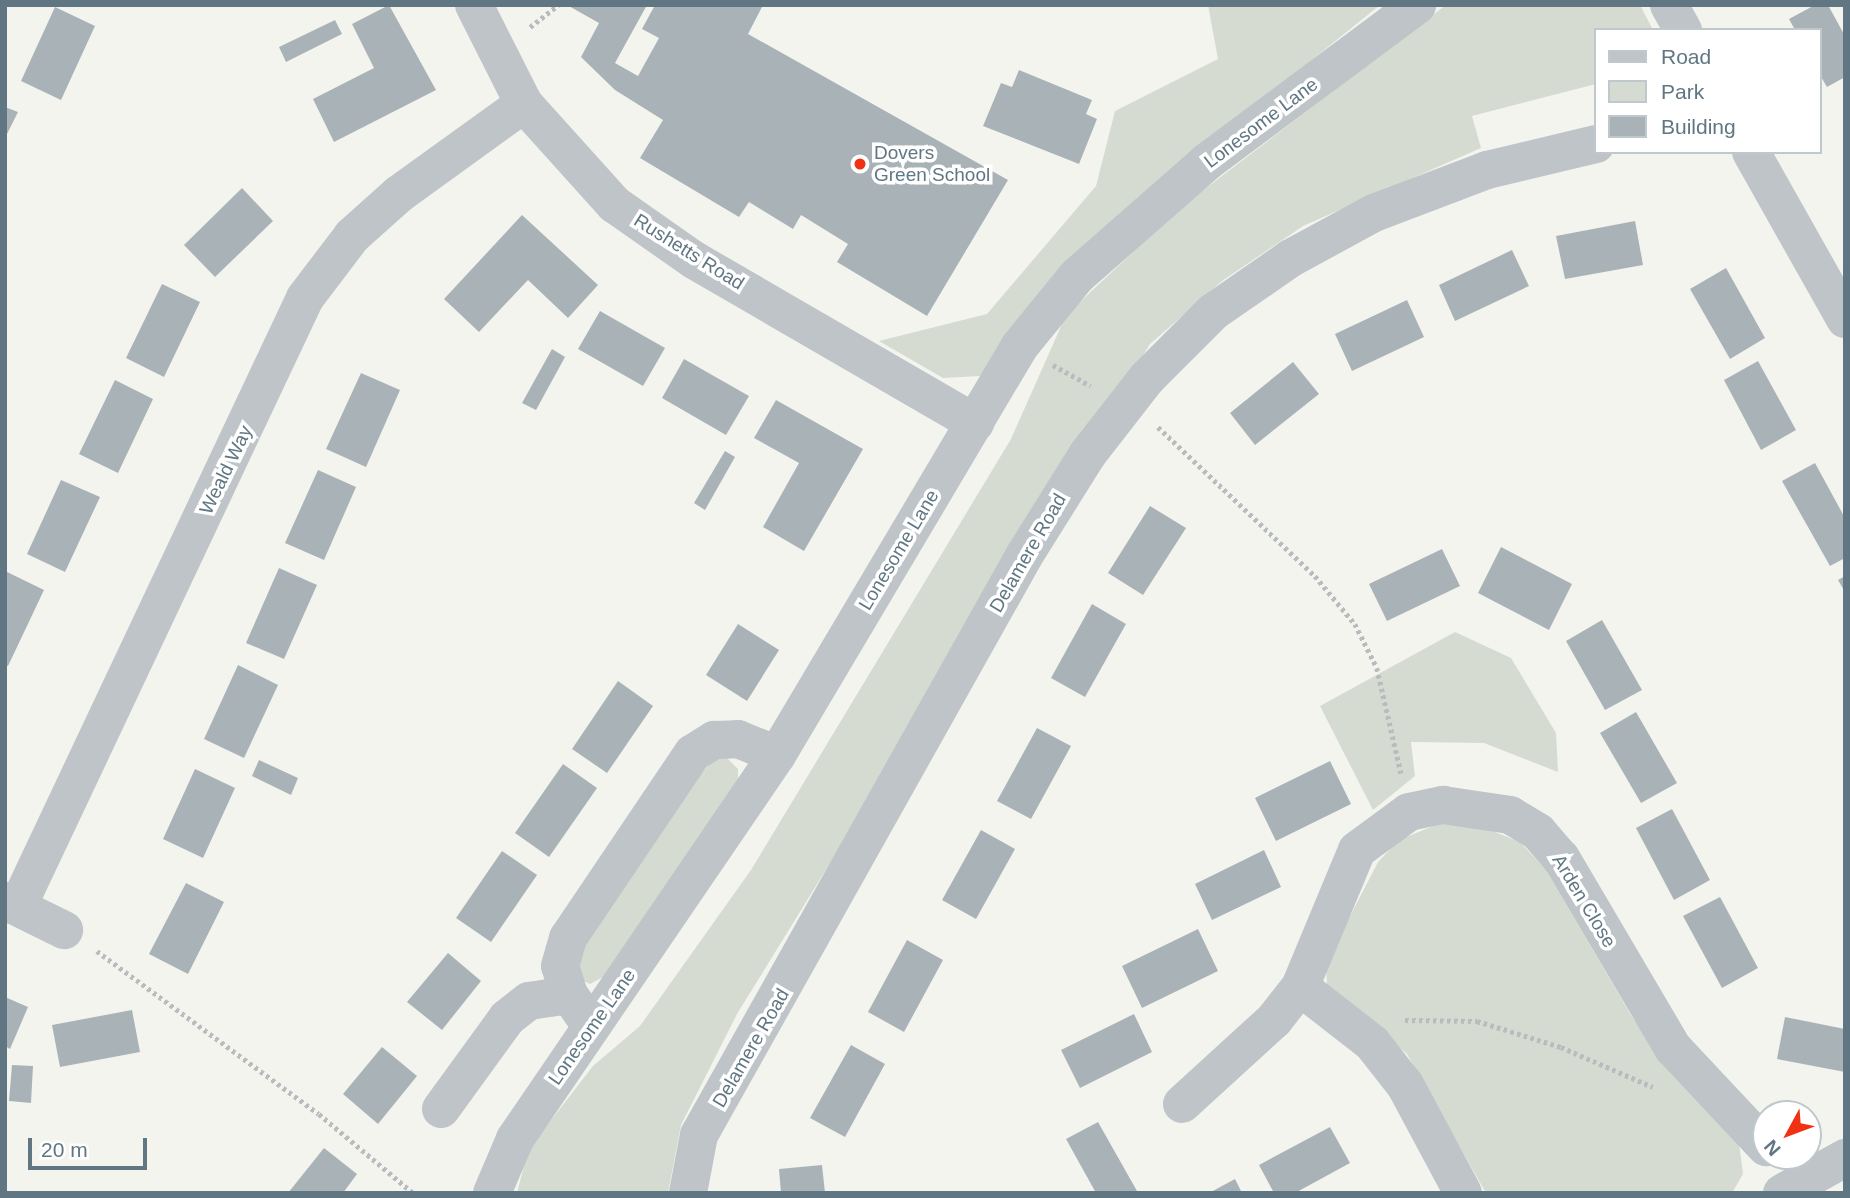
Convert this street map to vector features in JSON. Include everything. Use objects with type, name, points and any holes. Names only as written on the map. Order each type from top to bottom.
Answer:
[{"type":"street","name":"Rushetts Road","points":[[474,5],[524,104],[626,212],[694,260],[975,423]]},
{"type":"street","name":"Lonesome Lane","points":[[492,1193],[510,1147],[777,755],[1019,347],[1077,276],[1208,161],[1417,5]]},
{"type":"street","points":[[1669,5],[1682,28]]},
{"type":"street","name":"Weald Way","points":[[11,904],[305,298],[352,236],[399,194],[524,104]]},
{"type":"street","name":"Delamere Road","points":[[688,1193],[699,1135],[1024,556],[1126,404],[1213,312],[1290,258],[1374,214],[1488,170],[1594,144]]},
{"type":"street","points":[[1752,154],[1845,319]]},
{"type":"street","points":[[591,1026],[569,995],[560,966],[568,938],[693,754],[714,740],[738,739],[777,755]]},
{"type":"street","name":"Arden Close","points":[[1409,812],[1478,807],[1510,815],[1538,832],[1561,858],[1673,1048],[1752,1132]]},
{"type":"street","points":[[1182,1104],[1275,1020],[1300,987],[1357,850],[1409,812]]},
{"type":"street","points":[[11,904],[64,930]]},
{"type":"street","points":[[1300,987],[1372,1043],[1405,1085],[1463,1193]]},
{"type":"street","points":[[441,1110],[507,1018],[529,1001],[569,995]]},
{"type":"street","points":[[1785,1178],[1840,1171]]},
{"type":"path","points":[[1019,347],[1126,404],[1153,422],[1315,576],[1355,624],[1377,668],[1409,812]]},
{"type":"path","points":[[64,930],[153,989],[413,1193]]},
{"type":"path","points":[[1372,1043],[1404,1020],[1477,1021],[1561,1047],[1672,1095],[1712,1091]]},
{"type":"green space","points":[[1208,5],[1380,5],[1199,151],[980,376],[943,378],[879,341],[987,314],[1096,186],[1115,111],[1218,59]]},
{"type":"green space","points":[[1446,5],[1640,5],[1652,28],[1594,28],[1594,85],[1472,116],[1481,148],[1303,226],[1222,281],[1150,344],[737,1014],[681,1125],[668,1193],[517,1193],[528,1150],[593,1066],[640,1026],[751,870],[1011,439],[1066,315],[1180,208]]},
{"type":"green space","points":[[1455,632],[1511,658],[1556,733],[1558,772],[1484,743],[1411,742],[1415,776],[1373,810],[1320,706]]},
{"type":"green space","points":[[725,756],[738,769],[738,784],[603,977],[590,984],[579,979],[577,964],[593,926],[680,800],[711,762]]},
{"type":"green space","points":[[1472,823],[1520,842],[1546,870],[1632,1017],[1675,1075],[1739,1143],[1743,1174],[1732,1193],[1486,1193],[1407,1054],[1327,987],[1326,963],[1378,862],[1399,840],[1438,824]]},
{"type":"building","points":[[389,5],[436,90],[334,142],[313,99],[374,68],[352,24]]},
{"type":"building","points":[[567,5],[647,5],[615,63],[638,76],[659,38],[642,29],[655,5],[763,5],[748,34],[1008,180],[927,316],[837,262],[848,244],[801,215],[793,229],[749,202],[739,217],[640,158],[663,120],[615,90],[581,57],[599,23]]},
{"type":"building","points":[[1815,5],[1828,5],[1845,36],[1845,77],[1827,87],[1822,78],[1822,28],[1794,28],[1789,19]]},
{"type":"building","points":[[55,7],[95,26],[61,100],[21,81]]},
{"type":"building","points":[[335,20],[342,34],[286,62],[279,47]]},
{"type":"building","points":[[1019,70],[1092,100],[1086,114],[1097,119],[1079,164],[983,126],[1001,83],[1012,87]]},
{"type":"building","points":[[5,107],[18,112],[5,138]]},
{"type":"building","points":[[242,188],[273,221],[215,277],[184,245]]},
{"type":"building","points":[[522,215],[598,285],[568,318],[528,280],[479,332],[444,299]]},
{"type":"building","points":[[1635,221],[1643,265],[1565,279],[1556,236]]},
{"type":"building","points":[[1512,250],[1529,286],[1455,321],[1439,285]]},
{"type":"building","points":[[1726,268],[1765,338],[1730,359],[1690,289]]},
{"type":"building","points":[[162,284],[200,302],[164,377],[126,358]]},
{"type":"building","points":[[1407,300],[1424,337],[1352,371],[1335,334]]},
{"type":"building","points":[[600,311],[665,348],[643,386],[578,349]]},
{"type":"building","points":[[552,349],[565,357],[536,410],[522,403]]},
{"type":"building","points":[[684,359],[749,396],[726,435],[662,398]]},
{"type":"building","points":[[1758,361],[1796,430],[1761,450],[1724,380]]},
{"type":"building","points":[[1293,362],[1319,394],[1255,445],[1230,413]]},
{"type":"building","points":[[361,373],[400,390],[366,467],[326,449]]},
{"type":"building","points":[[115,380],[153,399],[118,473],[79,454]]},
{"type":"building","points":[[776,400],[863,449],[804,551],[763,527],[799,463],[754,438]]},
{"type":"building","points":[[725,451],[735,457],[705,510],[694,503]]},
{"type":"building","points":[[1815,463],[1845,518],[1845,558],[1830,566],[1782,481]]},
{"type":"building","points":[[318,470],[356,487],[324,560],[285,543]]},
{"type":"building","points":[[61,480],[100,497],[65,572],[27,554]]},
{"type":"building","points":[[1150,506],[1186,528],[1143,595],[1108,573]]},
{"type":"building","points":[[1501,547],[1572,584],[1549,630],[1478,593]]},
{"type":"building","points":[[1442,549],[1460,586],[1387,621],[1369,584]]},
{"type":"building","points":[[279,568],[317,585],[284,659],[246,643]]},
{"type":"building","points":[[5,571],[44,590],[8,666],[5,665]]},
{"type":"building","points":[[1845,576],[1845,592],[1838,580]]},
{"type":"building","points":[[1092,604],[1126,624],[1085,697],[1051,678]]},
{"type":"building","points":[[1602,620],[1642,690],[1605,710],[1566,641]]},
{"type":"building","points":[[738,624],[779,650],[747,701],[706,675]]},
{"type":"building","points":[[238,665],[278,685],[244,758],[204,739]]},
{"type":"building","points":[[618,681],[653,706],[607,773],[572,749]]},
{"type":"building","points":[[1636,712],[1677,783],[1641,803],[1600,733]]},
{"type":"building","points":[[1037,728],[1071,746],[1031,819],[997,801]]},
{"type":"building","points":[[259,760],[298,778],[291,795],[252,776]]},
{"type":"building","points":[[1330,761],[1351,804],[1276,841],[1255,798]]},
{"type":"building","points":[[563,764],[597,788],[549,857],[515,833]]},
{"type":"building","points":[[195,769],[235,788],[203,858],[163,839]]},
{"type":"building","points":[[1672,809],[1710,880],[1674,900],[1636,828]]},
{"type":"building","points":[[981,830],[1015,849],[976,919],[942,900]]},
{"type":"building","points":[[1264,850],[1281,887],[1212,920],[1195,884]]},
{"type":"building","points":[[502,851],[537,875],[491,942],[456,918]]},
{"type":"building","points":[[186,883],[224,902],[188,974],[149,954]]},
{"type":"building","points":[[1720,897],[1758,968],[1722,988],[1683,916]]},
{"type":"building","points":[[1198,929],[1218,971],[1142,1008],[1122,966]]},
{"type":"building","points":[[907,940],[943,960],[904,1032],[868,1012]]},
{"type":"building","points":[[448,953],[481,981],[442,1030],[407,1002]]},
{"type":"building","points":[[5,997],[28,1007],[10,1049],[5,1046]]},
{"type":"building","points":[[132,1010],[140,1052],[60,1067],[52,1025]]},
{"type":"building","points":[[1134,1014],[1152,1052],[1080,1088],[1061,1050]]},
{"type":"building","points":[[1785,1017],[1845,1029],[1845,1072],[1777,1059]]},
{"type":"building","points":[[851,1045],[885,1064],[845,1137],[810,1118]]},
{"type":"building","points":[[382,1047],[417,1076],[378,1124],[343,1094]]},
{"type":"building","points":[[12,1065],[33,1066],[31,1103],[9,1101]]},
{"type":"building","points":[[1098,1122],[1137,1191],[1096,1193],[1066,1139]]},
{"type":"building","points":[[1330,1127],[1350,1163],[1295,1193],[1274,1193],[1259,1165]]},
{"type":"building","points":[[324,1148],[357,1174],[343,1193],[288,1193]]},
{"type":"building","points":[[822,1165],[825,1193],[781,1193],[779,1169]]},
{"type":"building","points":[[1235,1179],[1242,1193],[1209,1193]]},
{"type":"place","name":"Dovers Green School","points":[[860,164]]}]
